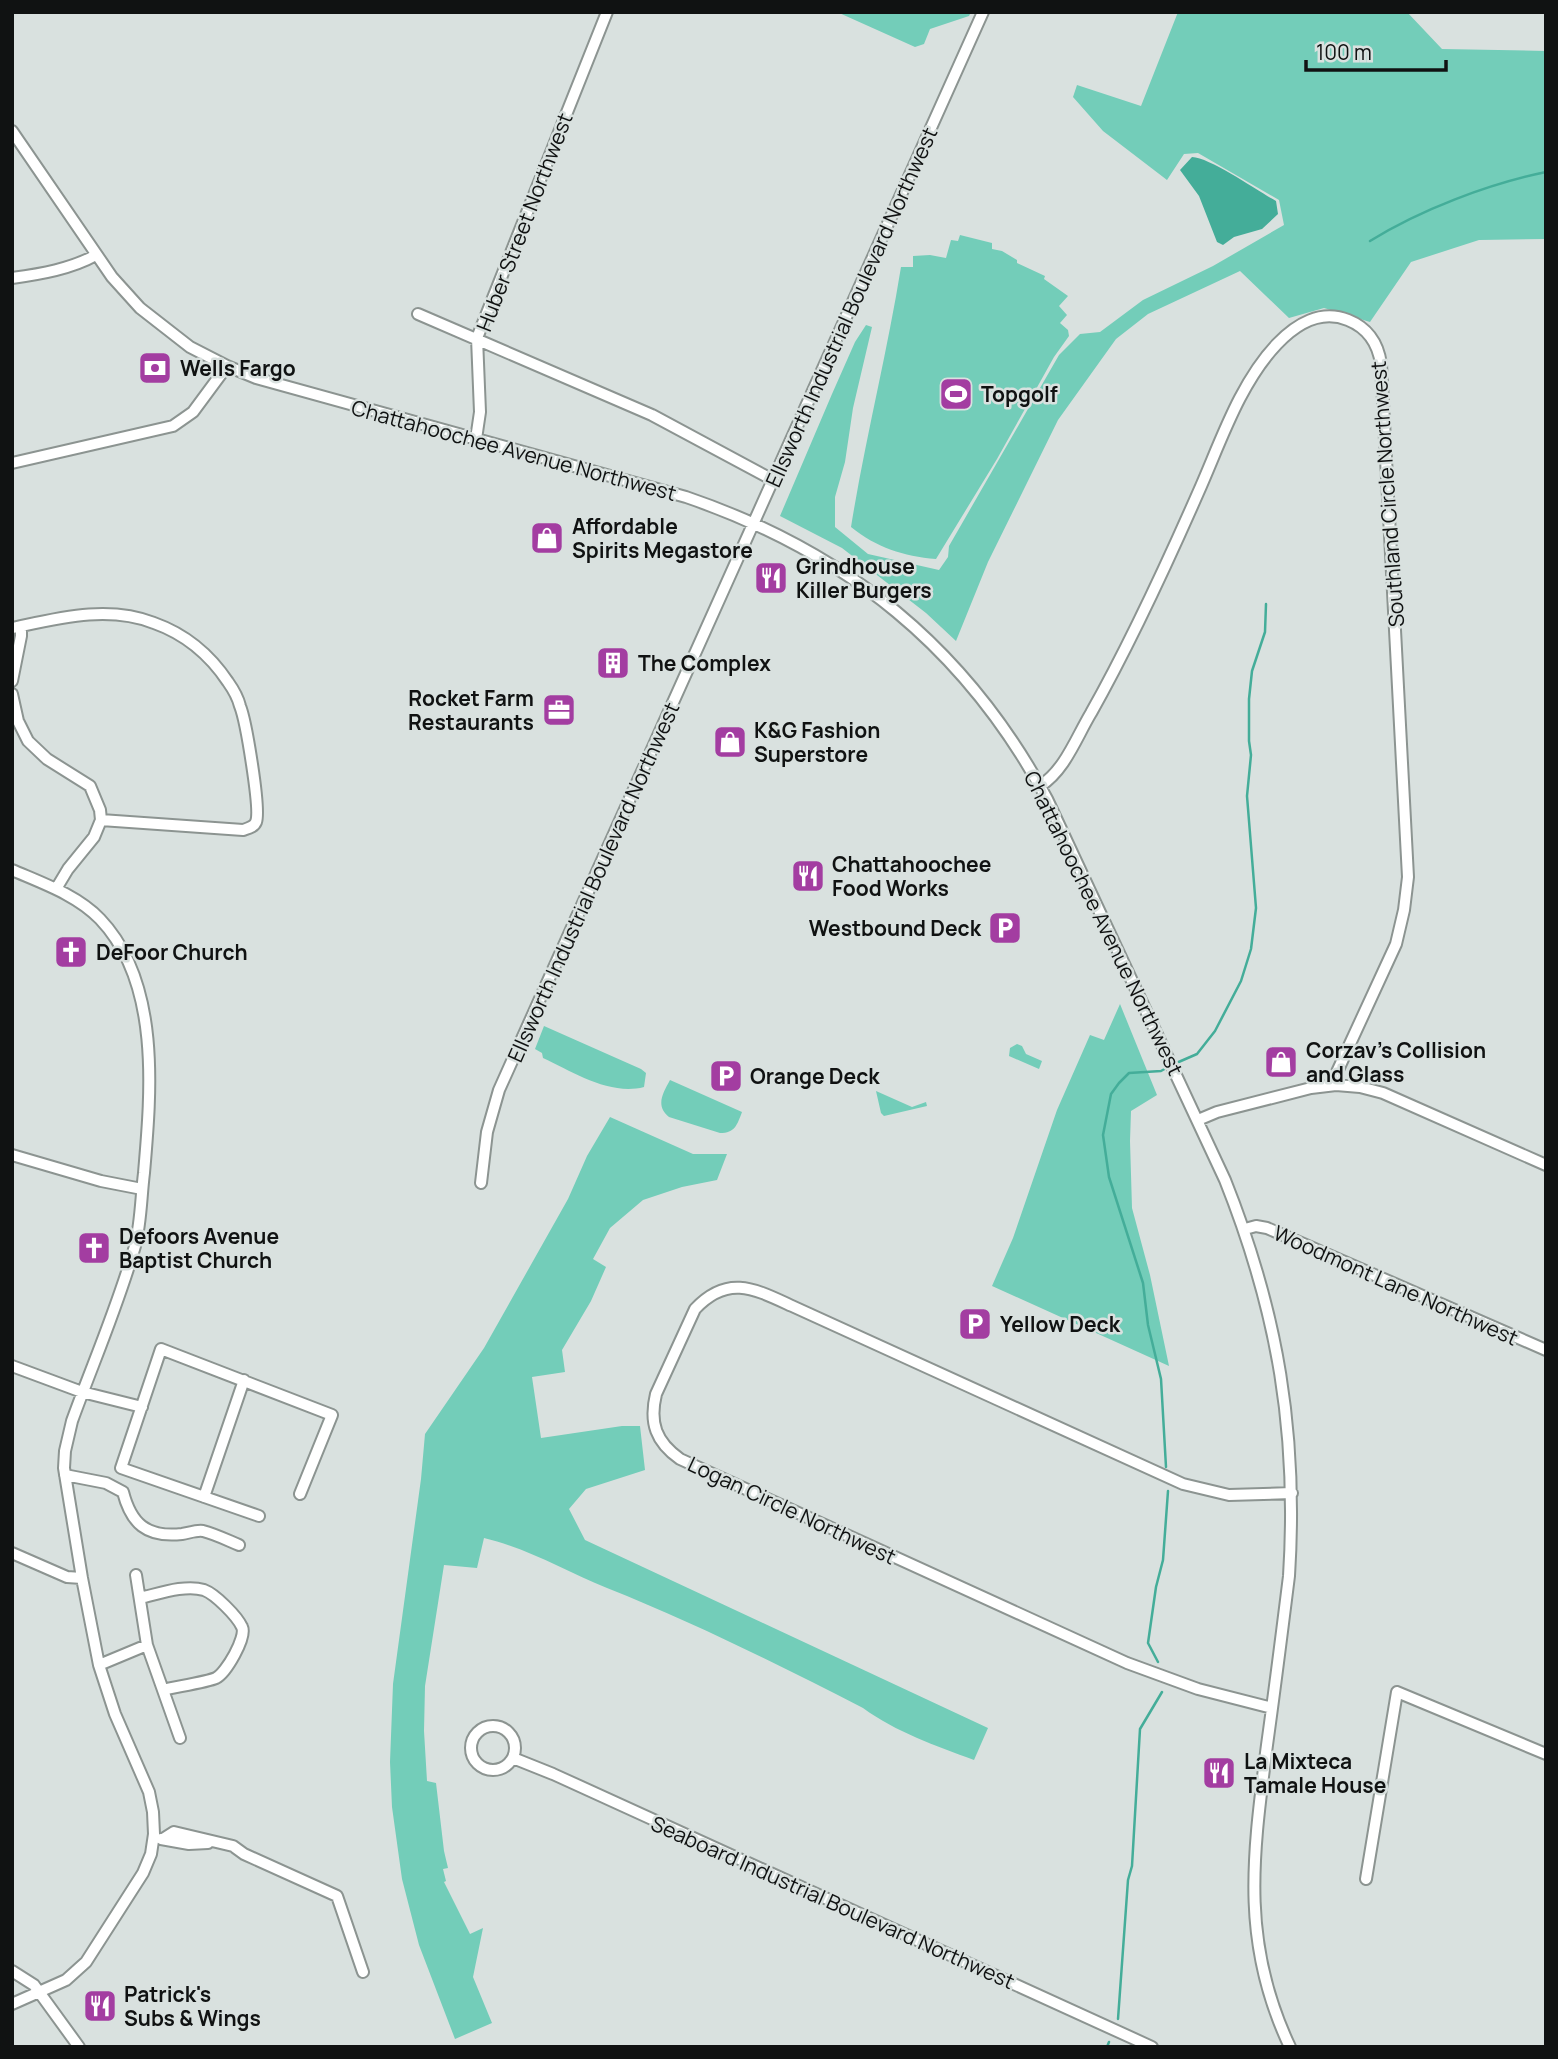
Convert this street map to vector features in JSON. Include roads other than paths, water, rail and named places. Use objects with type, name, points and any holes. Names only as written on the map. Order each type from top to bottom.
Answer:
[{"type":"street","name":"Huber Street Northwest","points":[[476,439],[480,412],[477,338],[607,12]]},
{"type":"street","name":"Ellsworth Industrial Boulevard Northwest","points":[[481,1183],[487,1132],[499,1090],[983,12]]},
{"type":"street","name":"Chattahoochee Avenue Northwest","points":[[12,131],[125,293],[156,322],[191,347],[227,366],[314,394],[686,497],[754,522],[844,571],[916,627],[952,663],[985,702],[1017,748],[1040,786],[1168,1054],[1245,1229],[1265,1292],[1280,1359],[1289,1424],[1292,1493],[1289,1576],[1255,1842],[1254,1907],[1265,1977],[1288,2046]]},
{"type":"street","points":[[12,278],[83,262],[96,255]]},
{"type":"street","points":[[418,314],[652,415],[773,480]]},
{"type":"street","name":"Southland Circle Northwest","points":[[1040,786],[1058,772],[1117,666],[1232,418],[1264,360],[1278,343],[1305,321],[1329,316],[1356,323],[1373,339],[1381,364],[1408,877],[1396,944],[1337,1072],[1336,1085]]},
{"type":"street","points":[[12,463],[173,426],[193,412],[227,366]]},
{"type":"street","points":[[12,681],[21,636],[17,627],[65,616],[125,615],[167,628],[192,643],[215,664],[240,704],[245,721],[257,792],[257,818],[252,827],[243,830],[101,821]]},
{"type":"street","points":[[12,694],[18,721],[28,741],[47,759],[90,786],[97,801],[101,821],[94,837],[68,869],[57,889]]},
{"type":"street","points":[[12,870],[57,889],[87,907],[107,927],[124,956],[137,989],[147,1032],[149,1118],[133,1252],[68,1435],[65,1475],[99,1665],[115,1714],[149,1792],[158,1839],[143,1873],[96,1949],[77,1972],[66,1980],[12,2004]]},
{"type":"street","points":[[1198,1120],[1228,1109],[1311,1088],[1336,1085],[1360,1087],[1383,1093],[1546,1165]]},
{"type":"street","points":[[12,1154],[101,1181],[142,1189]]},
{"type":"street","name":"Woodmont Lane Northwest","points":[[1245,1229],[1256,1226],[1267,1228],[1546,1350]]},
{"type":"street","name":"Logan Circle Northwest","points":[[1272,1708],[1198,1689],[1127,1663],[680,1459],[667,1450],[658,1438],[652,1423],[652,1409],[656,1394],[695,1309],[705,1298],[717,1291],[729,1287],[744,1287],[792,1306],[1183,1484],[1229,1495],[1292,1493]]},
{"type":"street","points":[[259,1516],[121,1468],[161,1349],[332,1415],[300,1494]]},
{"type":"street","points":[[12,1366],[82,1392],[142,1407]]},
{"type":"street","points":[[204,1497],[244,1380]]},
{"type":"street","points":[[65,1475],[106,1483],[123,1492],[130,1515],[140,1526],[157,1532],[181,1534],[200,1531],[239,1545]]},
{"type":"street","points":[[12,1553],[67,1577],[82,1578]]},
{"type":"street","points":[[136,1575],[146,1640],[180,1738]]},
{"type":"street","points":[[139,1598],[200,1589],[222,1601],[243,1628],[236,1651],[225,1671],[216,1678],[163,1690]]},
{"type":"street","points":[[99,1665],[146,1640]]},
{"type":"street","points":[[1366,1879],[1396,1692],[1546,1754]]},
{"type":"street","points":[[492,1726],[506,1730],[514,1742],[513,1758],[504,1767],[484,1768],[474,1758],[474,1737],[479,1731],[492,1726]]},
{"type":"street","name":"Seaboard Industrial Boulevard Northwest","points":[[513,1758],[1152,2047]]},
{"type":"street","points":[[158,1839],[174,1832],[233,1846],[244,1854],[337,1896],[363,1972]]},
{"type":"street","points":[[158,1839],[173,1848],[187,1851],[217,1843]]},
{"type":"street","points":[[12,1971],[41,1992],[79,2047]]},
{"type":"waterway","points":[[1370,241],[1455,199],[1501,183],[1546,172]]},
{"type":"waterway","points":[[1174,1064],[1197,1054],[1215,1031],[1241,981],[1251,949],[1256,908],[1247,796],[1251,755],[1249,699],[1252,671],[1265,632],[1266,604]]},
{"type":"waterway","points":[[1166,1467],[1161,1379],[1148,1325],[1143,1283],[1109,1177],[1103,1135],[1111,1094],[1119,1083],[1129,1073],[1161,1071],[1168,1067]]},
{"type":"waterway","points":[[1158,1662],[1148,1643],[1163,1560],[1168,1491]]},
{"type":"waterway","points":[[1118,2019],[1128,1880],[1132,1866],[1140,1729],[1162,1692]]},
{"type":"waterway","points":[[1107,2047],[1109,2042]]},
{"type":"place","name":"Wells Fargo","points":[[155,368]]},
{"type":"place","name":"Topgolf","points":[[956,394]]},
{"type":"place","name":"Affordable Spirits Megastore","points":[[547,538]]},
{"type":"place","name":"Grindhouse Killer Burgers","points":[[771,578]]},
{"type":"place","name":"The Complex","points":[[613,663]]},
{"type":"place","name":"Rocket Farm Restaurants","points":[[559,710]]},
{"type":"place","name":"K&G Fashion Superstore","points":[[730,742]]},
{"type":"place","name":"Chattahoochee Food Works","points":[[808,876]]},
{"type":"place","name":"Westbound Deck","points":[[1005,928]]},
{"type":"place","name":"DeFoor Church","points":[[71,952]]},
{"type":"place","name":"Corzav's Collision and Glass","points":[[1281,1062]]},
{"type":"place","name":"Orange Deck","points":[[726,1076]]},
{"type":"place","name":"Defoors Avenue Baptist Church","points":[[94,1248]]},
{"type":"place","name":"Yellow Deck","points":[[975,1324]]},
{"type":"place","name":"La Mixteca Tamale House","points":[[1219,1773]]},
{"type":"place","name":"Patrick's Subs & Wings","points":[[100,2006]]}]
